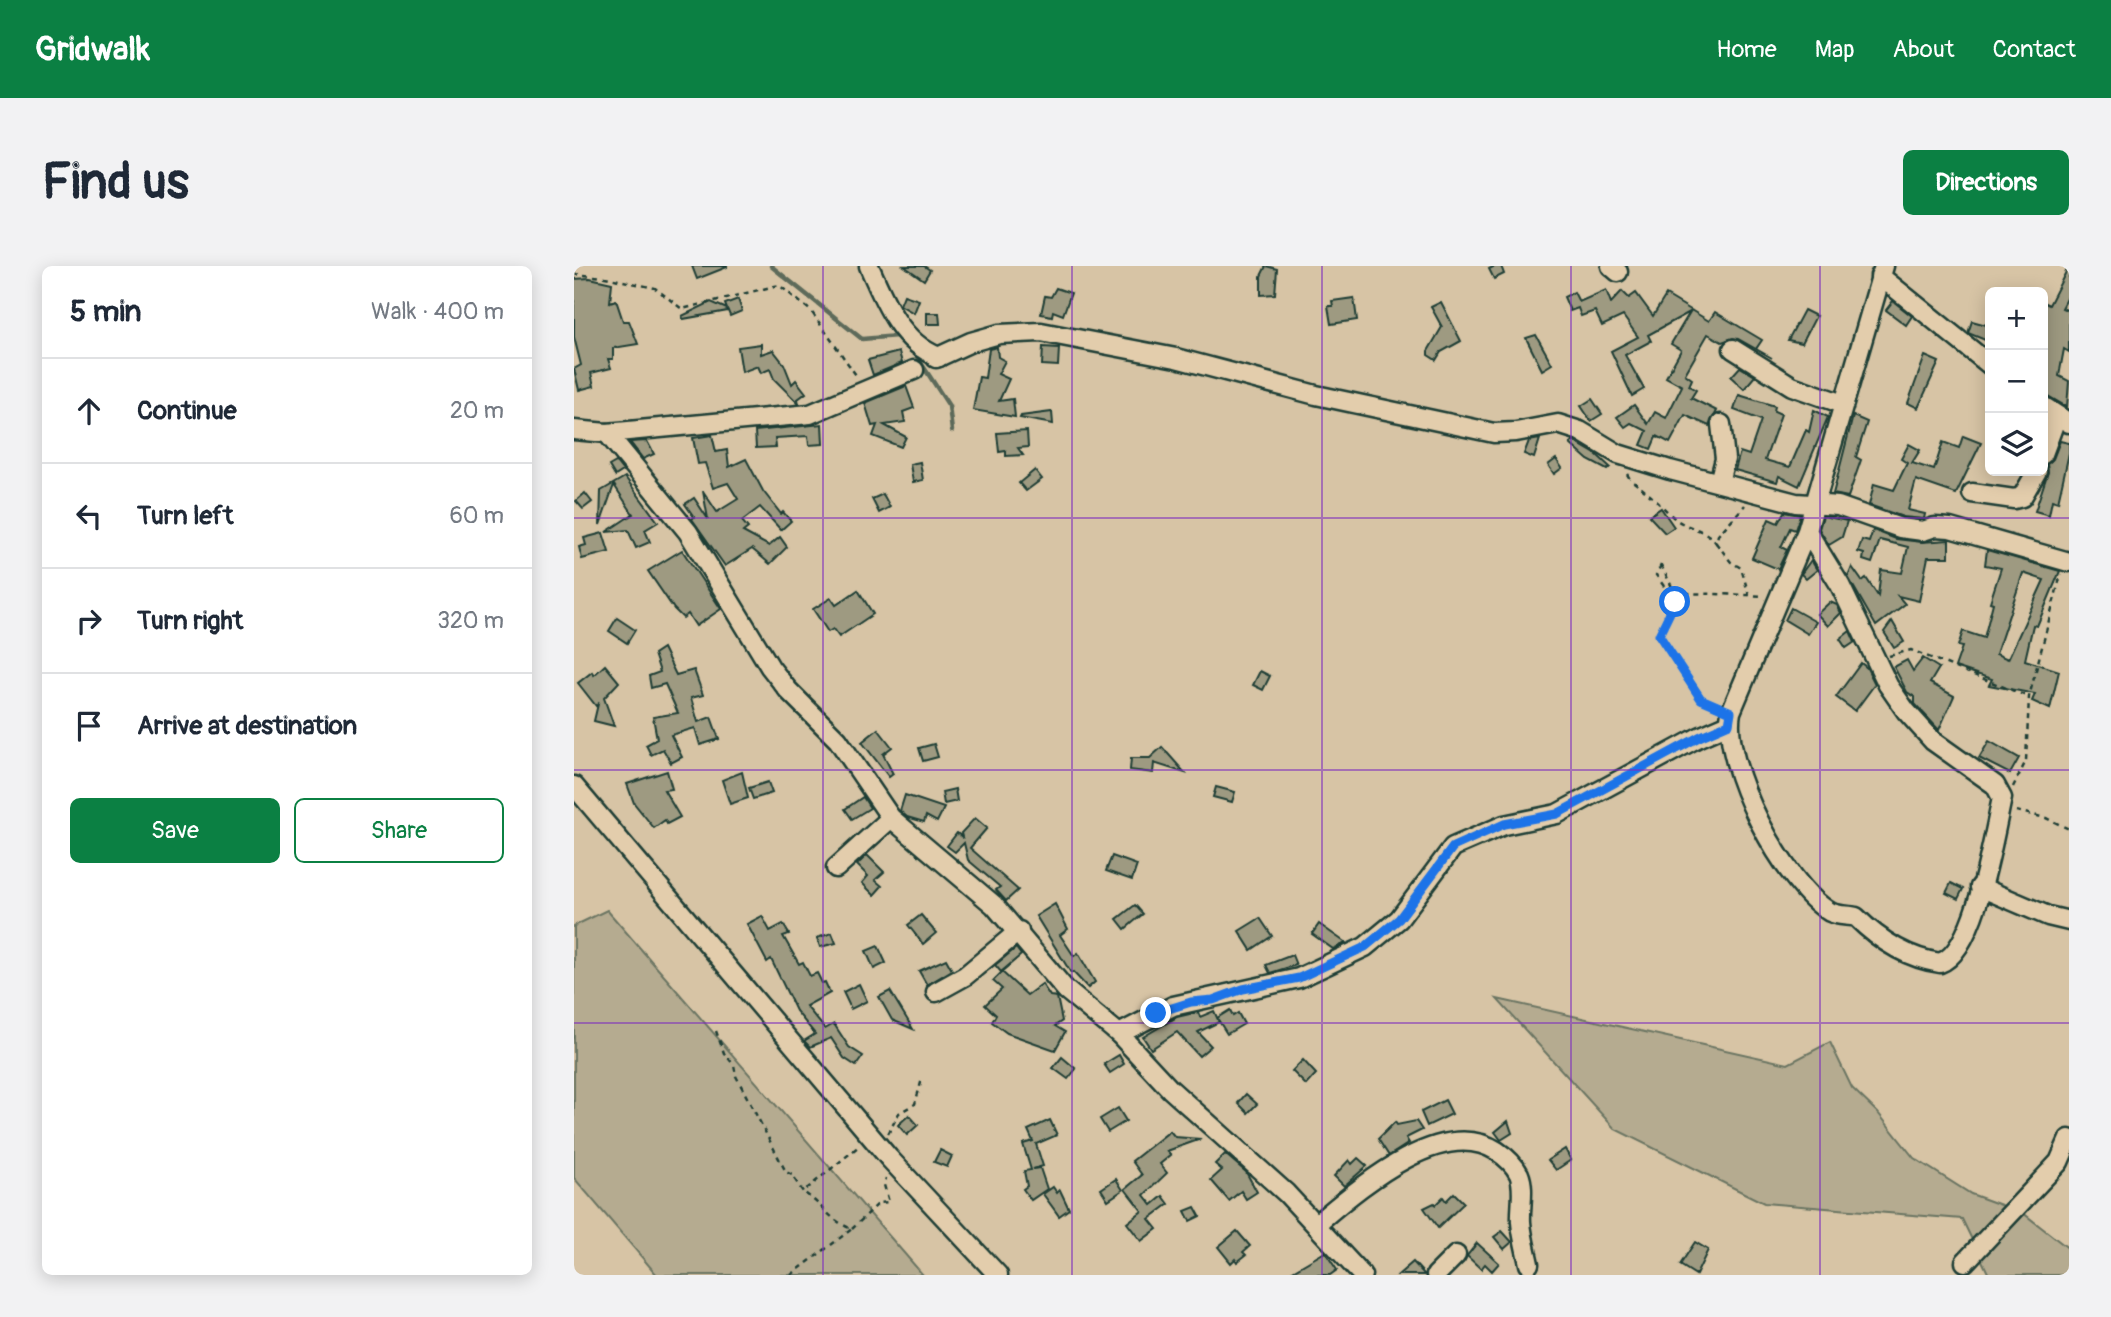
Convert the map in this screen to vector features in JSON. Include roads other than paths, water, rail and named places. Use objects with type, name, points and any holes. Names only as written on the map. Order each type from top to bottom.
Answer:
[{"type":"street","points":[[869,266],[898,323],[921,348],[938,358],[971,342],[999,334],[1041,332],[1176,358],[1316,396],[1494,433],[1558,424],[1580,431],[1618,454],[1796,503],[1839,506],[1913,531],[1950,527],[2067,561]]},
{"type":"street","points":[[1807,531],[1840,585],[1895,696],[1933,741],[1989,780],[2002,798],[1980,887],[1963,940],[1947,961],[1940,963],[1895,947],[1868,931],[1856,917],[1827,910],[1794,876],[1760,823],[1730,743],[1730,718],[1807,531],[1882,271],[1985,361]]},
{"type":"street","points":[[1732,349],[1792,386],[1843,404]]},
{"type":"street","points":[[574,430],[607,433],[810,414],[915,370]]},
{"type":"street","points":[[2048,439],[2056,415]]},
{"type":"street","points":[[1719,482],[1725,459],[1721,424]]},
{"type":"street","points":[[607,433],[688,531],[770,667],[788,690],[838,740],[891,818],[959,872],[1019,931],[1059,983],[1119,1034],[1170,1089],[1316,1224],[1362,1275]]},
{"type":"street","points":[[1972,493],[2014,499],[2022,497],[2033,476]]},
{"type":"street","points":[[1119,1034],[1173,1006],[1299,978],[1365,947],[1399,919],[1453,847],[1504,824],[1557,814],[1730,718]]},
{"type":"street","points":[[574,786],[870,1136],[998,1275]]},
{"type":"street","points":[[836,868],[891,818]]},
{"type":"street","points":[[1980,887],[2048,916],[2069,921]]},
{"type":"street","points":[[936,992],[965,976],[1019,931]]},
{"type":"street","points":[[1965,1262],[2059,1162],[2069,1139]]},
{"type":"street","points":[[1316,1224],[1357,1190],[1402,1162],[1442,1145],[1472,1141],[1503,1155],[1520,1178],[1522,1230],[1529,1264]]},
{"type":"street","points":[[1436,1275],[1456,1255]]},
{"type":"waterway","points":[[771,266],[862,339],[897,336],[901,339]]},
{"type":"waterway","points":[[912,349],[949,406],[952,431]]}]
